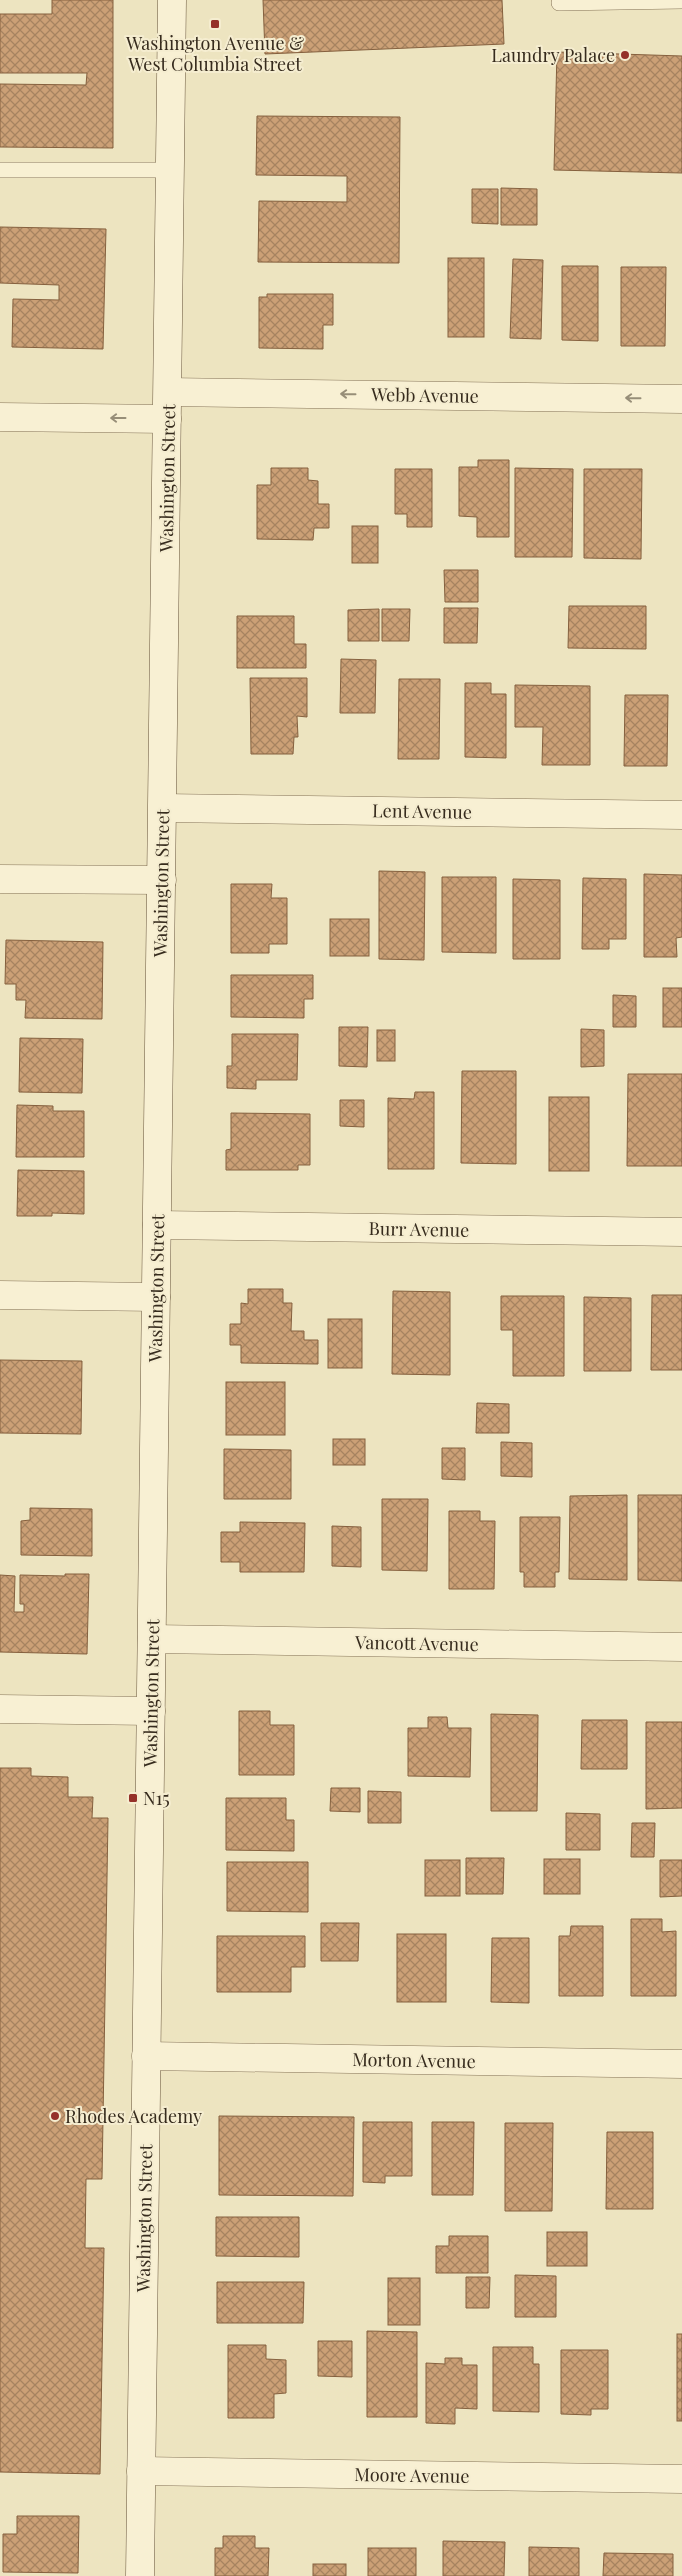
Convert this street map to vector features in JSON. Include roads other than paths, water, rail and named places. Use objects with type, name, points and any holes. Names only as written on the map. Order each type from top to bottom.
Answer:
[{"type":"street","name":"Washington Street","points":[[140,2576],[172,0]]},
{"type":"street","name":"Webb Avenue","points":[[168,392],[682,399]]},
{"type":"street","points":[[0,417],[167,419]]},
{"type":"street","name":"Lent Avenue","points":[[162,808],[682,815]]},
{"type":"street","points":[[0,878],[162,880]]},
{"type":"street","name":"Burr Avenue","points":[[157,1225],[682,1232]]},
{"type":"street","points":[[0,1295],[156,1297]]},
{"type":"street","name":"Vancott Avenue","points":[[152,1639],[682,1647]]},
{"type":"street","points":[[0,1709],[151,1711]]},
{"type":"street","name":"Morton Avenue","points":[[146,2056],[682,2064]]},
{"type":"street","name":"Moore Avenue","points":[[141,2471],[682,2479]]},
{"type":"lane","points":[[560,3],[682,1]]},
{"type":"lane","points":[[0,170],[170,170]]},
{"type":"place","name":"Washington Avenue & West Columbia Street","points":[[215,24]]},
{"type":"place","name":"Laundry Palace","points":[[625,55]]},
{"type":"place","name":"N15","points":[[133,1798]]},
{"type":"place","name":"Rhodes Academy","points":[[55,2116]]}]
